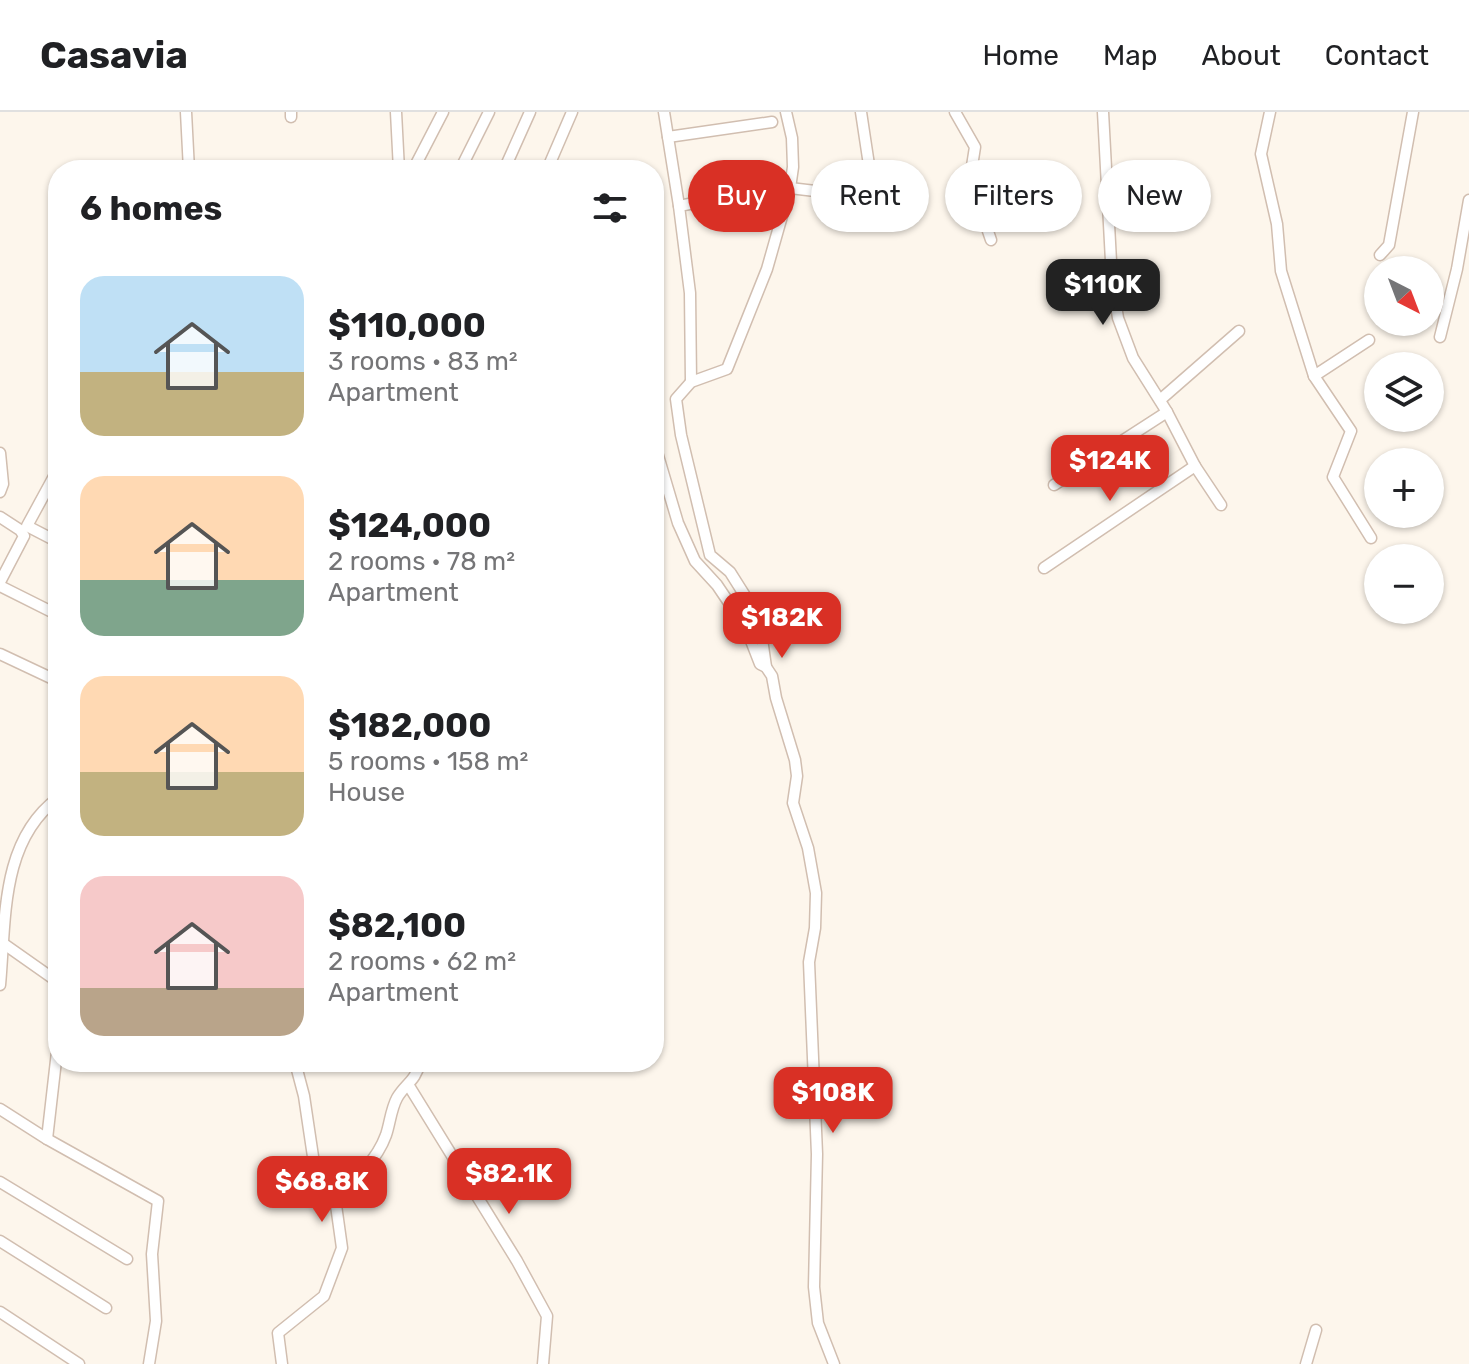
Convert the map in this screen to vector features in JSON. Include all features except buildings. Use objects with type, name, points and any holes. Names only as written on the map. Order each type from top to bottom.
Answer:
[{"type":"street","points":[[186,112],[188,160]]},
{"type":"street","points":[[396,112],[398,160]]},
{"type":"street","points":[[418,160],[443,112]]},
{"type":"street","points":[[465,160],[489,112]]},
{"type":"street","points":[[508,160],[530,112]]},
{"type":"street","points":[[551,160],[572,112]]},
{"type":"street","points":[[664,112],[690,293],[691,382]]},
{"type":"street","points":[[786,112],[793,160]]},
{"type":"street","points":[[795,189],[874,198],[861,112]]},
{"type":"street","points":[[955,112],[975,147],[972,166],[977,199],[991,240]]},
{"type":"street","points":[[1103,112],[1112,280],[1118,318],[1133,358],[1221,505]]},
{"type":"street","points":[[1270,112],[1261,154],[1277,224],[1281,271],[1314,376],[1351,431],[1333,477],[1371,538]]},
{"type":"street","points":[[1380,255],[1389,245],[1413,112]]},
{"type":"street","points":[[668,137],[772,122]]},
{"type":"street","points":[[1440,337],[1457,269],[1469,200]]},
{"type":"street","points":[[679,206],[688,204]]},
{"type":"street","points":[[778,232],[767,269],[727,369],[691,382],[676,399],[681,435],[710,555],[730,572],[759,618],[766,667],[772,676],[795,760],[797,776],[792,793],[793,803],[808,848],[816,893],[815,928],[809,962],[817,1154],[814,1287],[818,1323],[834,1364]]},
{"type":"street","points":[[1160,400],[1239,331]]},
{"type":"street","points":[[1314,376],[1369,340]]},
{"type":"street","points":[[1054,485],[1167,412]]},
{"type":"street","points":[[0,453],[3,484],[0,492]]},
{"type":"street","points":[[1044,568],[1195,466]]},
{"type":"street","points":[[664,476],[678,523],[695,561],[717,585],[746,628],[760,664],[766,667]]},
{"type":"street","points":[[48,488],[0,584],[48,610]]},
{"type":"street","points":[[0,517],[20,530],[48,539]]},
{"type":"street","points":[[0,654],[48,677]]},
{"type":"street","points":[[0,985],[4,944],[3,906],[9,872],[28,831],[48,805]]},
{"type":"street","points":[[4,944],[48,975]]},
{"type":"street","points":[[47,1139],[55,1072]]},
{"type":"street","points":[[282,1364],[278,1333],[324,1296],[342,1248],[335,1198],[315,1170],[298,1072]]},
{"type":"street","points":[[335,1198],[351,1185],[378,1152],[397,1097],[409,1086],[415,1072]]},
{"type":"street","points":[[409,1086],[517,1261],[547,1316],[543,1364]]},
{"type":"street","points":[[0,1109],[158,1201],[152,1254],[156,1321],[149,1364]]},
{"type":"street","points":[[0,1182],[127,1259]]},
{"type":"street","points":[[0,1241],[106,1308]]},
{"type":"street","points":[[0,1312],[79,1364]]},
{"type":"street","points":[[1306,1364],[1316,1330]]}]
